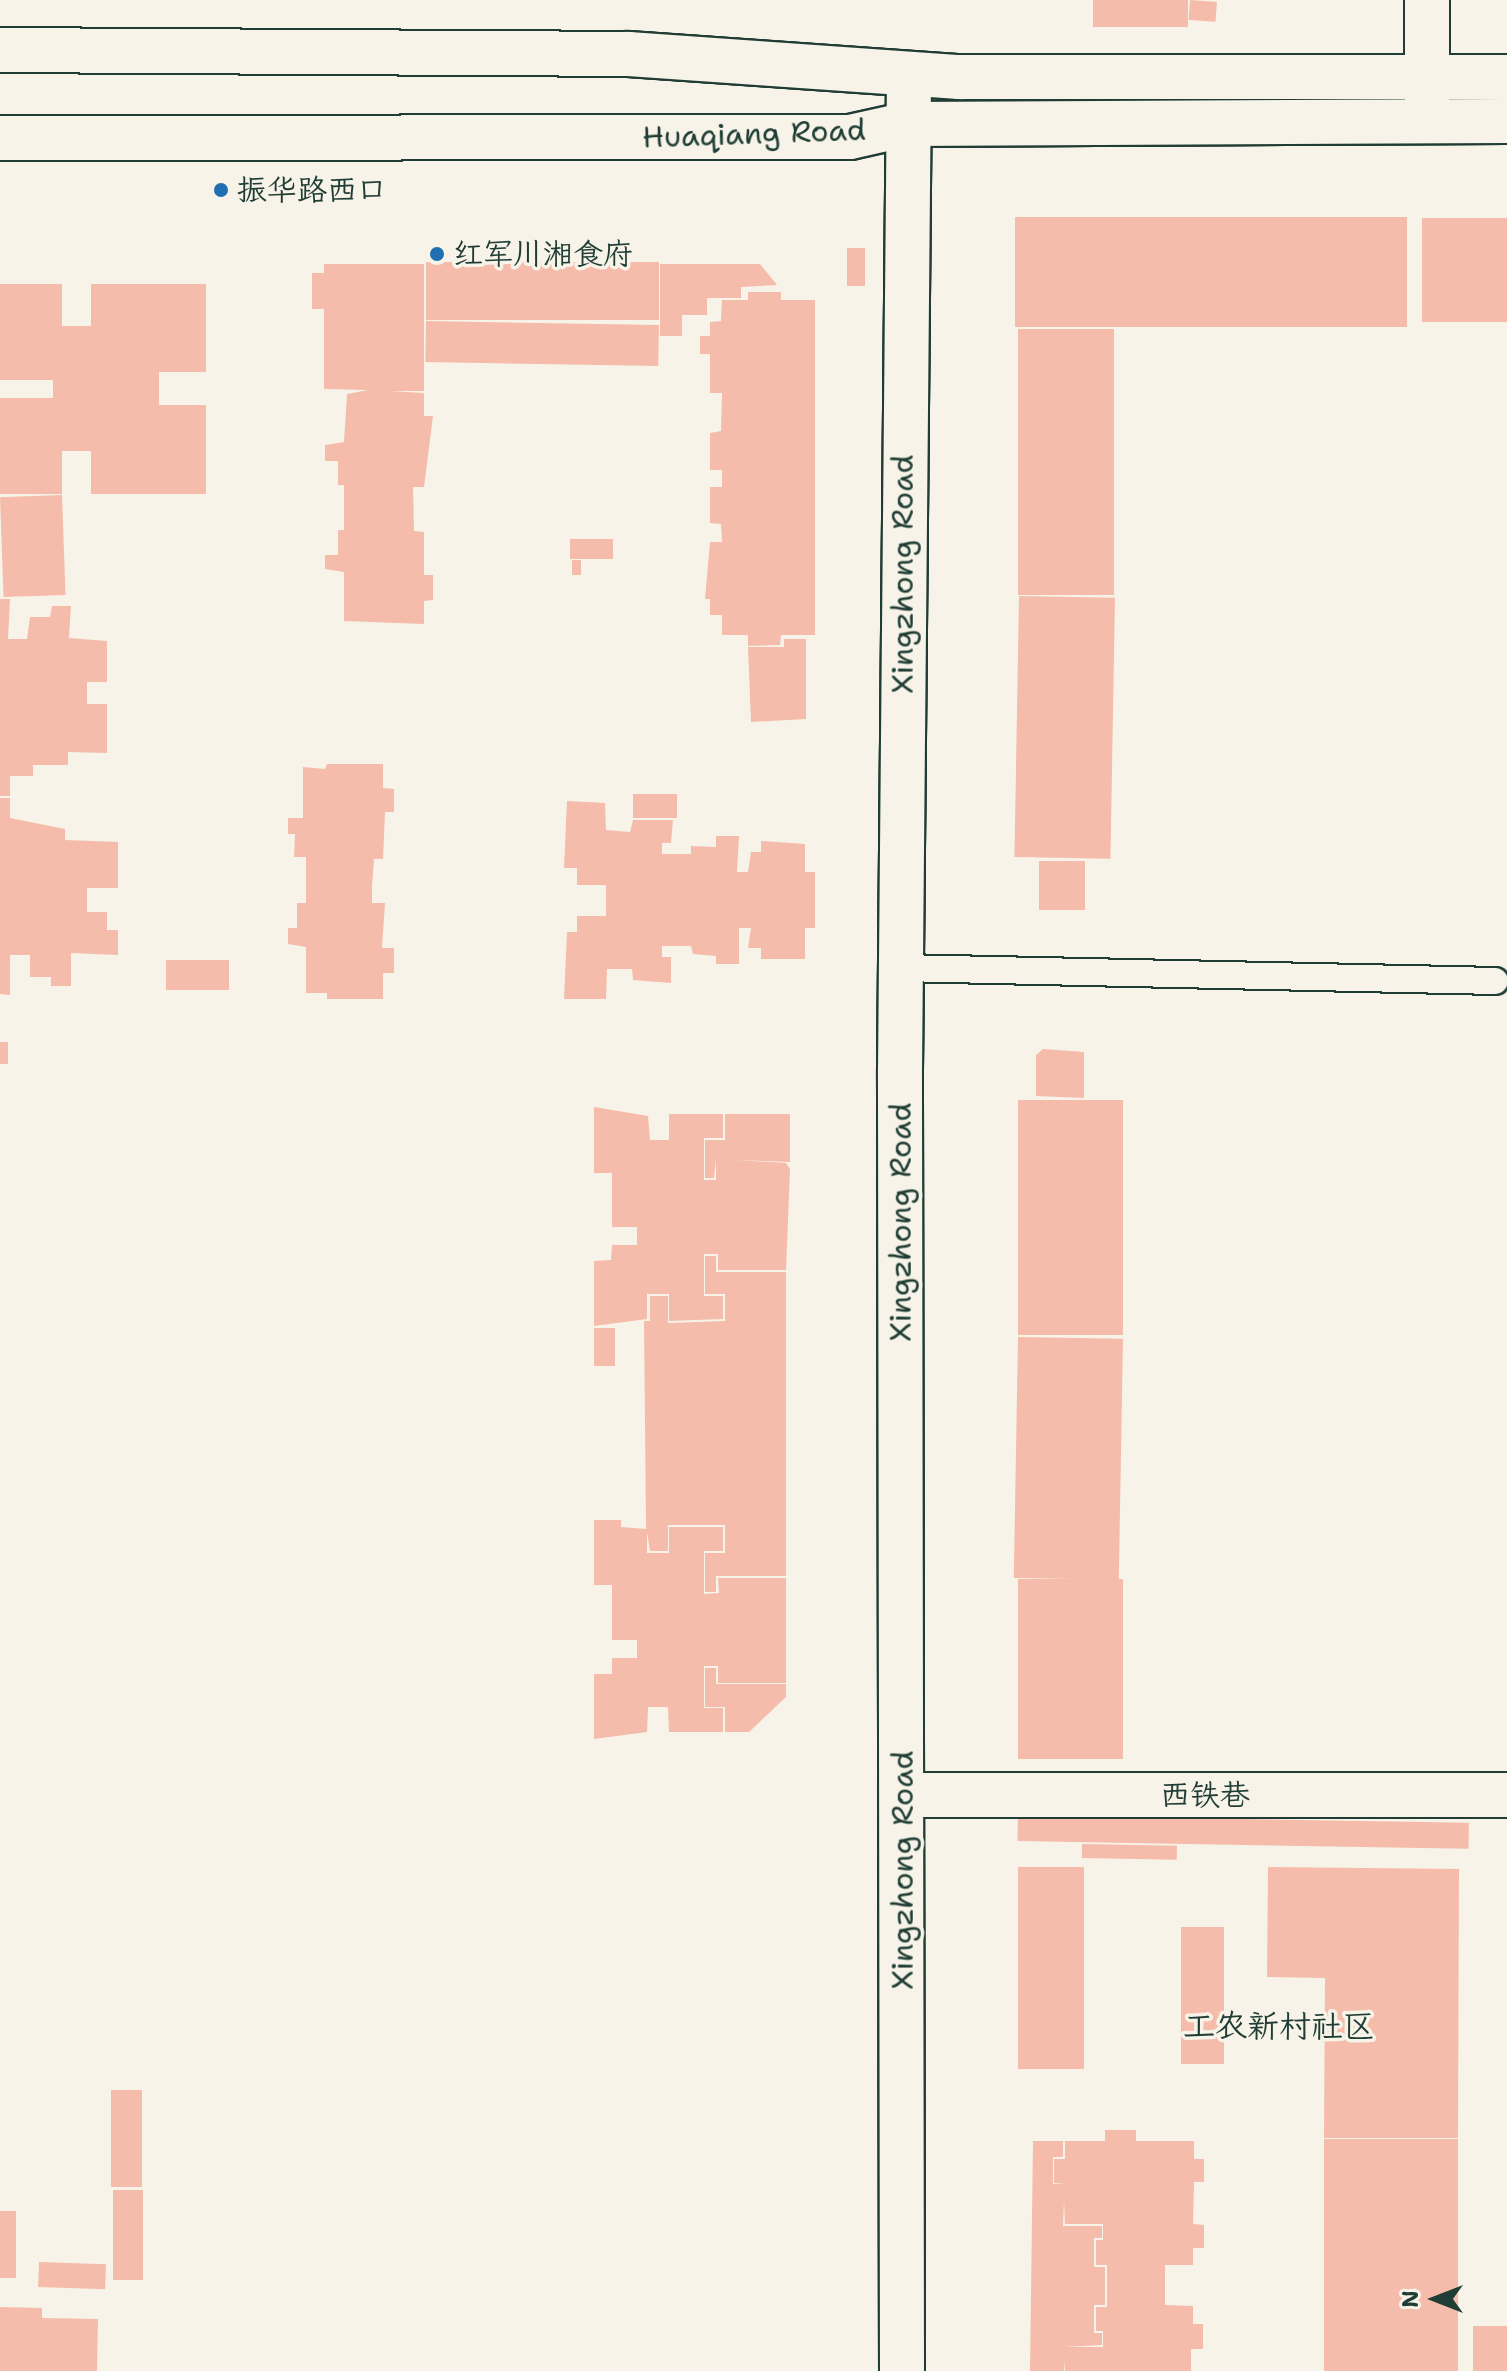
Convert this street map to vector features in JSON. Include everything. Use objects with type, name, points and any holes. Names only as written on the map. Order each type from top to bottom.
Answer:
[{"type":"street","points":[[1427,0],[1427,121]]},
{"type":"street","name":"Huaqiang Road","points":[[0,50],[629,54],[909,74],[1507,77]]},
{"type":"street","name":"Xingzhong Road","points":[[902,2371],[901,968],[909,74]]},
{"type":"street","name":"Huaqiang Road","points":[[0,138],[850,137],[908,124],[1507,121]]},
{"type":"street","name":"西铁巷","points":[[903,1795],[1507,1795]]},
{"type":"lane","points":[[901,968],[1495,981]]},
{"type":"building","points":[[1093,0],[1188,0],[1188,27],[1093,27]]},
{"type":"building","points":[[1190,0],[1217,2],[1216,22],[1189,20]]},
{"type":"building","points":[[1015,217],[1407,217],[1407,327],[1015,327]]},
{"type":"building","points":[[1422,218],[1507,218],[1507,322],[1422,322]]},
{"type":"building","points":[[847,248],[865,248],[865,286],[847,286]]},
{"type":"building","points":[[426,262],[659,262],[659,320],[426,320]]},
{"type":"building","points":[[324,264],[424,264],[424,391],[389,391],[424,393],[424,416],[433,416],[424,487],[413,487],[414,531],[424,532],[424,575],[433,575],[433,600],[424,601],[424,624],[344,621],[344,572],[325,569],[325,555],[338,555],[338,530],[344,530],[344,485],[338,485],[338,461],[325,461],[325,445],[344,442],[347,394],[368,390],[324,389],[324,309],[312,309],[312,273],[324,273]]},
{"type":"building","points":[[660,264],[760,264],[777,285],[741,287],[741,298],[707,298],[707,315],[682,315],[682,336],[660,336]]},
{"type":"building","points":[[0,284],[62,284],[62,326],[91,326],[91,284],[206,284],[206,372],[159,372],[159,405],[206,405],[206,494],[91,494],[91,451],[62,451],[62,494],[0,494],[0,398],[53,398],[53,380],[0,380]]},
{"type":"building","points":[[748,292],[781,292],[781,300],[815,300],[815,635],[781,635],[780,645],[748,646],[748,635],[722,635],[722,615],[710,615],[710,599],[705,599],[710,542],[722,542],[721,524],[710,523],[710,487],[722,487],[722,470],[710,470],[710,433],[721,431],[722,393],[710,393],[710,354],[700,354],[700,336],[710,336],[710,322],[721,321],[722,300],[748,300]]},
{"type":"building","points":[[426,321],[659,325],[658,366],[425,362]]},
{"type":"building","points":[[1018,329],[1114,329],[1114,595],[1018,595]]},
{"type":"building","points":[[62,495],[65,595],[4,597],[0,497]]},
{"type":"building","points":[[570,539],[613,539],[613,559],[570,559]]},
{"type":"building","points":[[572,560],[581,560],[581,575],[572,575]]},
{"type":"building","points":[[1019,596],[1115,598],[1110,859],[1014,857]]},
{"type":"building","points":[[0,599],[10,599],[8,639],[27,639],[30,617],[50,617],[52,606],[71,606],[69,638],[107,641],[107,682],[87,682],[87,704],[107,704],[107,753],[68,752],[68,765],[33,765],[33,776],[10,776],[10,796],[0,796]]},
{"type":"building","points":[[784,639],[806,639],[806,719],[751,722],[748,647],[784,647]]},
{"type":"building","points":[[327,764],[383,764],[383,788],[394,789],[394,812],[385,812],[383,859],[374,859],[372,887],[372,903],[385,903],[382,948],[394,948],[394,973],[383,973],[383,999],[327,999],[327,993],[306,993],[306,947],[288,944],[288,928],[297,928],[297,903],[306,903],[306,857],[294,857],[295,834],[288,834],[288,818],[303,818],[303,767],[325,769]]},
{"type":"building","points":[[633,794],[677,794],[677,818],[633,818]]},
{"type":"building","points":[[0,798],[10,798],[10,818],[65,829],[65,840],[118,842],[118,888],[87,888],[87,912],[107,912],[107,930],[118,930],[118,955],[71,953],[71,986],[51,986],[51,977],[30,977],[30,955],[10,955],[10,995],[0,994]]},
{"type":"building","points":[[567,801],[605,803],[606,830],[630,832],[633,820],[673,820],[671,843],[662,843],[662,854],[691,854],[691,846],[716,847],[716,836],[739,836],[737,872],[748,872],[751,852],[761,852],[761,841],[805,844],[805,872],[815,872],[815,928],[805,928],[805,959],[761,959],[761,948],[748,948],[751,928],[739,928],[739,964],[716,964],[716,956],[693,954],[691,946],[662,946],[662,957],[671,957],[671,983],[633,980],[632,969],[607,969],[606,999],[564,999],[567,932],[577,932],[577,916],[606,916],[606,885],[577,885],[577,868],[564,868]]},
{"type":"building","points":[[1039,861],[1085,861],[1085,910],[1039,910]]},
{"type":"building","points":[[166,960],[229,960],[229,990],[166,990]]},
{"type":"building","points":[[0,1042],[8,1042],[8,1064],[0,1064]]},
{"type":"building","points":[[1043,1049],[1084,1052],[1084,1098],[1036,1096],[1036,1055]]},
{"type":"building","points":[[1018,1100],[1123,1100],[1123,1335],[1018,1335]]},
{"type":"building","points":[[594,1107],[648,1116],[650,1140],[669,1140],[669,1114],[723,1114],[723,1138],[704,1138],[704,1180],[716,1180],[716,1159],[714,1178],[705,1178],[705,1140],[725,1140],[725,1114],[790,1114],[790,1162],[736,1160],[786,1163],[790,1169],[786,1270],[718,1270],[718,1254],[704,1254],[704,1296],[723,1296],[723,1319],[669,1321],[669,1294],[647,1294],[647,1319],[594,1326],[594,1261],[611,1260],[612,1245],[637,1245],[637,1227],[612,1227],[612,1173],[594,1173]]},
{"type":"building","points":[[705,1256],[716,1256],[716,1272],[786,1272],[786,1576],[716,1576],[716,1592],[705,1592],[705,1553],[725,1553],[725,1525],[668,1525],[668,1551],[650,1551],[646,1526],[644,1321],[650,1321],[650,1296],[668,1296],[668,1323],[725,1321],[725,1294],[705,1294]]},
{"type":"building","points":[[594,1328],[615,1328],[615,1366],[594,1366]]},
{"type":"building","points":[[1018,1337],[1123,1339],[1119,1580],[1014,1578]]},
{"type":"building","points":[[594,1520],[621,1520],[621,1527],[647,1529],[647,1553],[669,1553],[669,1527],[723,1527],[723,1551],[704,1551],[704,1594],[719,1593],[718,1578],[786,1578],[786,1683],[718,1683],[718,1666],[704,1666],[704,1708],[723,1708],[723,1732],[669,1732],[668,1707],[648,1707],[647,1732],[594,1739],[594,1674],[612,1674],[612,1658],[637,1658],[637,1640],[612,1640],[612,1585],[594,1585]]},
{"type":"building","points":[[1018,1579],[1123,1579],[1123,1759],[1018,1759]]},
{"type":"building","points":[[705,1668],[716,1668],[716,1684],[786,1684],[786,1697],[749,1732],[725,1732],[725,1707],[705,1707]]},
{"type":"building","points":[[1018,1815],[1469,1823],[1468,1849],[1018,1841]]},
{"type":"building","points":[[1082,1844],[1177,1846],[1177,1860],[1082,1858]]},
{"type":"building","points":[[1018,1867],[1084,1867],[1084,2069],[1018,2069]]},
{"type":"building","points":[[1268,1867],[1459,1869],[1458,2138],[1324,2138],[1325,1978],[1267,1977]]},
{"type":"building","points":[[1181,1927],[1224,1927],[1224,2064],[1181,2064]]},
{"type":"building","points":[[111,2090],[142,2090],[142,2187],[111,2187]]},
{"type":"building","points":[[1105,2130],[1136,2130],[1136,2141],[1194,2141],[1194,2159],[1204,2159],[1204,2182],[1194,2182],[1193,2224],[1204,2225],[1204,2248],[1193,2248],[1193,2265],[1165,2265],[1165,2305],[1193,2306],[1193,2324],[1203,2324],[1203,2349],[1191,2349],[1191,2371],[1065,2371],[1064,2361],[1064,2371],[1030,2371],[1033,2141],[1063,2141],[1063,2157],[1053,2157],[1053,2184],[1065,2184],[1054,2183],[1054,2159],[1065,2159],[1065,2141],[1105,2141]],"holes":[[[1064,2201],[1065,2224],[1103,2224],[1103,2240],[1096,2240],[1096,2265],[1107,2265],[1107,2307],[1096,2307],[1096,2331],[1103,2331],[1103,2347],[1064,2347],[1102,2345],[1102,2333],[1094,2333],[1094,2305],[1105,2305],[1105,2267],[1094,2267],[1094,2238],[1102,2238],[1102,2226],[1063,2226]]]},
{"type":"building","points":[[1324,2139],[1458,2139],[1458,2371],[1324,2371]]},
{"type":"building","points":[[113,2190],[143,2190],[143,2280],[113,2280]]},
{"type":"building","points":[[0,2211],[16,2211],[16,2278],[0,2278]]},
{"type":"building","points":[[39,2262],[106,2264],[105,2289],[38,2287]]},
{"type":"building","points":[[0,2307],[42,2308],[42,2318],[98,2319],[97,2371],[0,2371]]},
{"type":"building","points":[[1473,2326],[1507,2326],[1507,2371],[1473,2371]]},
{"type":"place","name":"振华路西口","points":[[221,190]]},
{"type":"place","name":"红军川湘食府","points":[[437,254]]},
{"type":"district","name":"工农新村社区","points":[[1279,2026]]}]
